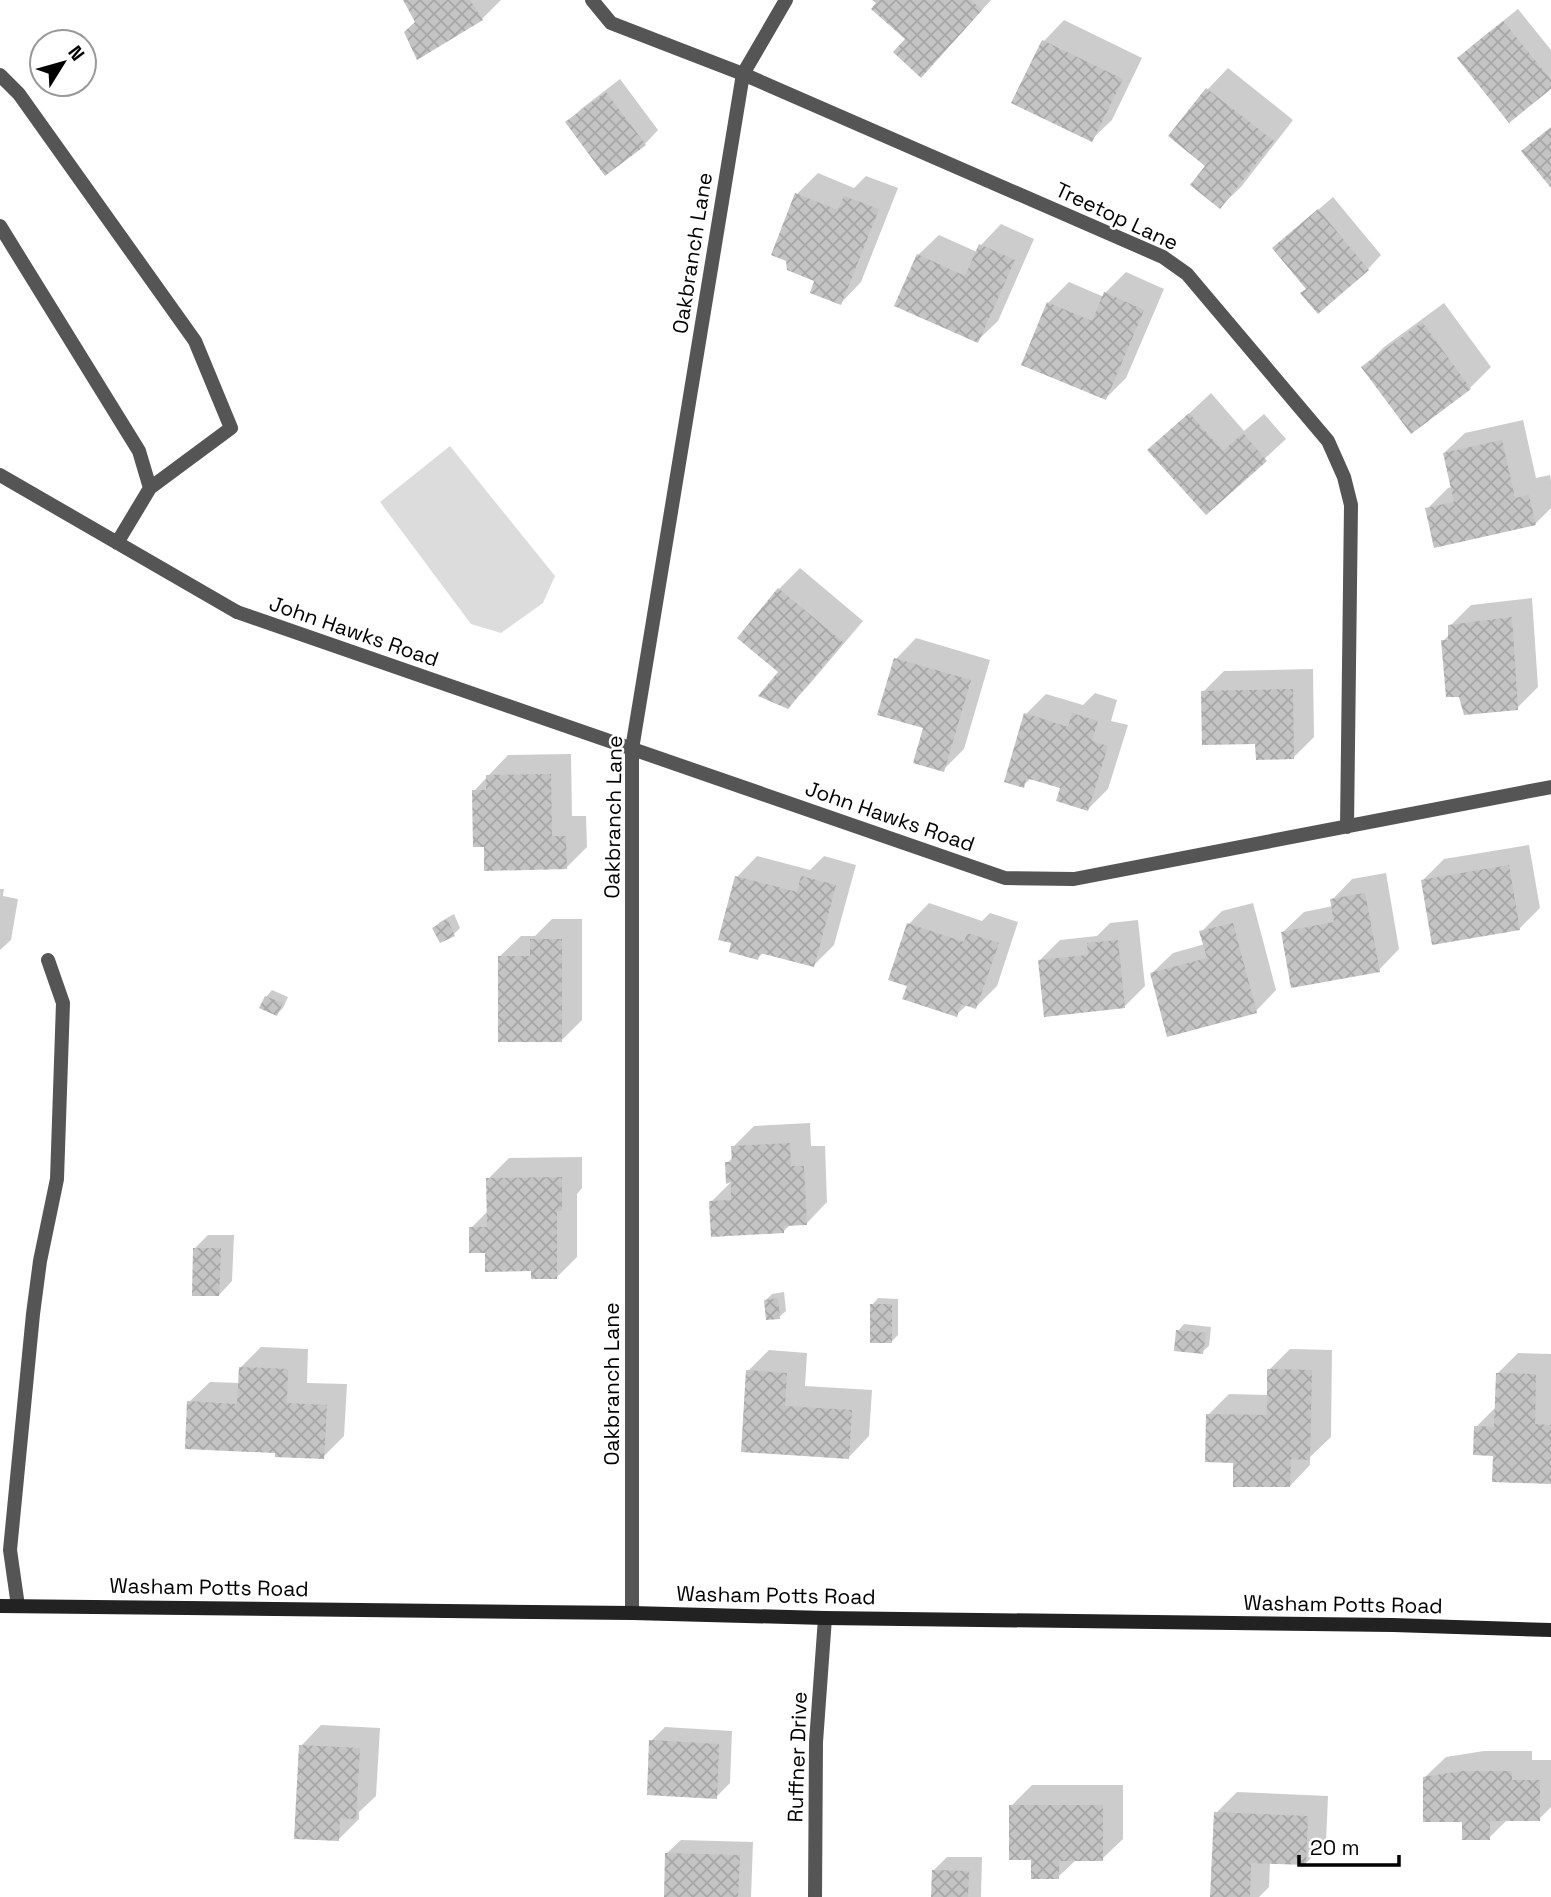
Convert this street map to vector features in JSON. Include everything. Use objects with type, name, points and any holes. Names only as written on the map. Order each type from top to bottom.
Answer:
[{"type":"street","name":"Treetop Lane","points":[[592,0],[611,23],[743,74],[1163,257],[1187,274],[1328,441],[1344,477],[1351,505],[1347,827]]},
{"type":"street","name":"Oakbranch Lane","points":[[632,1613],[632,749],[743,74],[786,0]]},
{"type":"street","points":[[0,75],[19,94],[195,341],[232,428],[150,488],[117,543]]},
{"type":"street","points":[[0,226],[139,451],[150,488]]},
{"type":"street","name":"John Hawks Road","points":[[0,475],[237,612],[1005,878],[1074,879],[1551,787]]},
{"type":"street","points":[[18,1606],[10,1550],[40,1261],[57,1180],[62,1003],[48,960]]},
{"type":"street","name":"Washam Potts Road","points":[[0,1606],[632,1613],[1551,1630]]},
{"type":"street","name":"Ruffner Drive","points":[[815,1897],[816,1742],[825,1618]]},
{"type":"shaded area","points":[[450,446],[555,576],[543,603],[501,633],[471,624],[380,502]]},
{"type":"building","points":[[403,0],[470,0],[483,20],[417,60],[404,32],[415,22]]},
{"type":"building","points":[[872,0],[971,0],[982,10],[921,78],[893,52],[905,39],[871,9],[876,3]]},
{"type":"building","points":[[1503,21],[1551,80],[1551,89],[1509,123],[1457,58]]},
{"type":"building","points":[[1042,40],[1123,79],[1092,142],[1011,103]]},
{"type":"building","points":[[1206,88],[1274,141],[1220,209],[1190,185],[1205,166],[1168,136]]},
{"type":"building","points":[[606,92],[646,145],[605,176],[565,122]]},
{"type":"building","points":[[1551,127],[1551,188],[1521,151]]},
{"type":"building","points":[[795,193],[838,210],[844,196],[879,209],[841,305],[810,293],[814,281],[787,270],[786,261],[771,255]]},
{"type":"building","points":[[1318,209],[1369,270],[1318,314],[1300,293],[1306,289],[1272,248]]},
{"type":"building","points":[[979,244],[1015,260],[978,343],[894,306],[917,254],[965,276]]},
{"type":"building","points":[[1104,292],[1144,310],[1106,400],[1021,365],[1047,302],[1092,321]]},
{"type":"building","points":[[1422,322],[1471,389],[1411,434],[1361,367]]},
{"type":"building","points":[[1189,413],[1223,451],[1243,433],[1267,461],[1206,515],[1147,450]]},
{"type":"building","points":[[1502,440],[1515,498],[1529,495],[1536,525],[1434,548],[1425,508],[1454,502],[1443,453]]},
{"type":"building","points":[[778,588],[843,642],[788,709],[758,696],[778,672],[737,638]]},
{"type":"building","points":[[1512,617],[1518,710],[1464,715],[1459,697],[1446,697],[1441,640],[1448,640],[1448,625]]},
{"type":"building","points":[[894,658],[971,680],[944,772],[913,763],[923,728],[877,715]]},
{"type":"building","points":[[1293,689],[1294,759],[1256,760],[1255,744],[1202,745],[1201,691]]},
{"type":"building","points":[[1024,713],[1068,727],[1072,713],[1098,721],[1092,741],[1108,746],[1088,811],[1056,801],[1060,788],[1026,778],[1024,788],[1004,782]]},
{"type":"building","points":[[551,774],[552,836],[566,836],[567,869],[484,871],[484,847],[473,847],[472,790],[486,790],[486,775]]},
{"type":"building","points":[[1509,865],[1520,930],[1432,945],[1421,880]]},
{"type":"building","points":[[735,876],[797,892],[801,876],[836,885],[814,967],[760,953],[758,960],[729,952],[731,943],[718,940]]},
{"type":"building","points":[[1365,893],[1380,972],[1291,988],[1281,932],[1334,922],[1330,899]]},
{"type":"building","points":[[447,919],[455,936],[440,943],[432,928]]},
{"type":"building","points":[[907,923],[964,942],[967,933],[999,943],[976,1009],[961,1004],[957,1017],[902,999],[907,986],[888,980]]},
{"type":"building","points":[[1233,923],[1257,1013],[1167,1037],[1150,973],[1207,958],[1199,931]]},
{"type":"building","points":[[530,939],[562,939],[562,1042],[498,1042],[498,956],[530,956]]},
{"type":"building","points":[[1118,940],[1125,1008],[1044,1017],[1038,960],[1088,955],[1087,943]]},
{"type":"building","points":[[265,996],[283,1003],[277,1016],[259,1008]]},
{"type":"building","points":[[790,1143],[791,1166],[804,1166],[807,1225],[784,1226],[784,1233],[711,1237],[709,1201],[731,1200],[731,1182],[726,1184],[725,1162],[732,1162],[731,1146]]},
{"type":"building","points":[[562,1177],[562,1211],[557,1211],[557,1279],[531,1279],[531,1271],[485,1272],[485,1253],[469,1253],[469,1227],[487,1227],[486,1178]]},
{"type":"building","points":[[193,1248],[221,1248],[219,1296],[192,1296]]},
{"type":"building","points":[[778,1298],[780,1319],[766,1320],[764,1300]]},
{"type":"building","points":[[870,1304],[892,1304],[892,1343],[870,1343]]},
{"type":"building","points":[[1176,1330],[1206,1333],[1203,1354],[1174,1351]]},
{"type":"building","points":[[239,1367],[288,1369],[287,1403],[327,1405],[324,1459],[275,1457],[275,1453],[185,1449],[187,1401],[237,1404]]},
{"type":"building","points":[[1267,1369],[1312,1370],[1310,1460],[1291,1459],[1290,1487],[1233,1487],[1233,1463],[1205,1462],[1206,1414],[1267,1415]]},
{"type":"building","points":[[746,1370],[787,1373],[785,1406],[852,1410],[849,1459],[741,1452]]},
{"type":"building","points":[[1496,1373],[1536,1374],[1535,1424],[1551,1425],[1551,1484],[1492,1482],[1493,1456],[1473,1455],[1474,1426],[1494,1427]]},
{"type":"building","points":[[649,1740],[719,1744],[717,1799],[647,1795]]},
{"type":"building","points":[[299,1745],[360,1748],[356,1819],[340,1818],[339,1841],[294,1839]]},
{"type":"building","points":[[1462,1771],[1512,1771],[1512,1780],[1540,1780],[1540,1821],[1490,1821],[1490,1840],[1462,1840],[1462,1822],[1423,1822],[1423,1777]]},
{"type":"building","points":[[1009,1805],[1103,1805],[1103,1861],[1059,1861],[1059,1879],[1031,1879],[1031,1860],[1009,1860]]},
{"type":"building","points":[[1214,1812],[1308,1816],[1306,1865],[1251,1863],[1250,1897],[1210,1897]]},
{"type":"building","points":[[665,1853],[740,1855],[738,1897],[664,1897]]},
{"type":"building","points":[[932,1870],[969,1871],[968,1897],[931,1897]]}]
